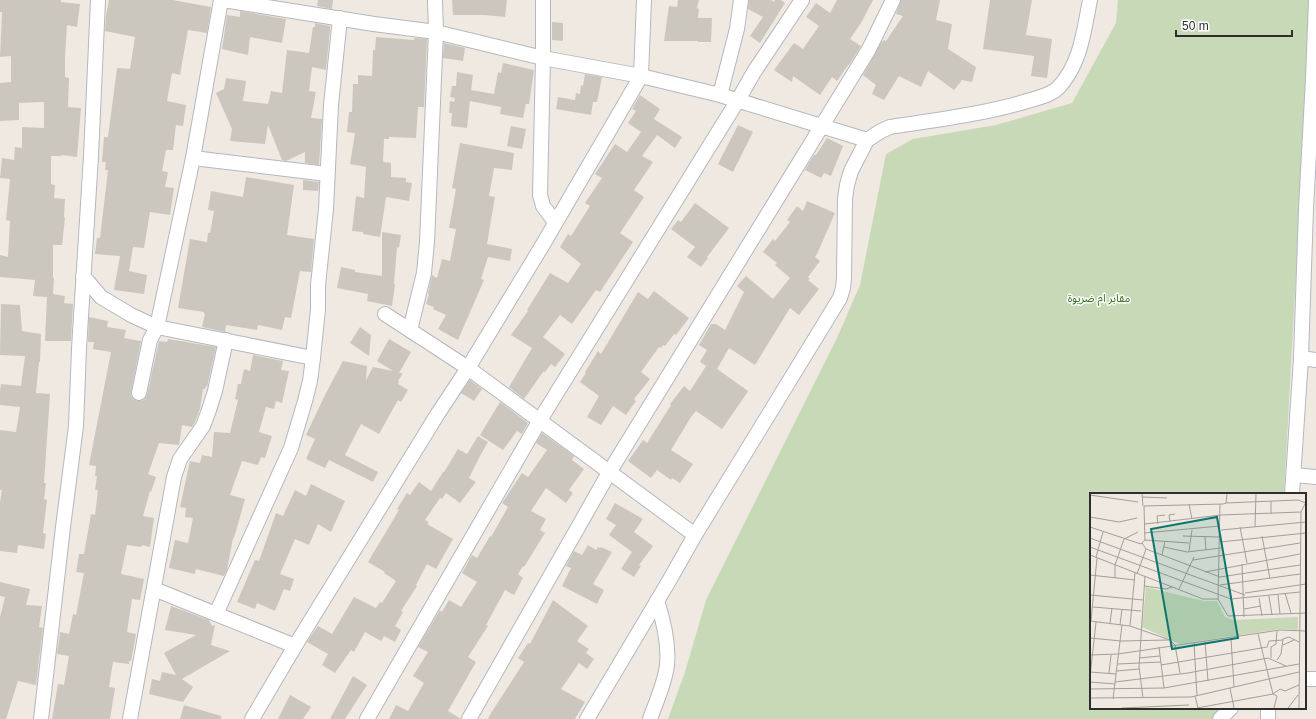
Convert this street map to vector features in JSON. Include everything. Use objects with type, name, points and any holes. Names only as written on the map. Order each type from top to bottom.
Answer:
[{"type":"street","points":[[41,719],[76,426],[98,0]]},
{"type":"street","points":[[139,393],[150,340],[157,327],[193,158],[222,0],[267,4],[374,24],[436,32],[543,58],[641,76],[738,100],[867,140]]},
{"type":"street","points":[[410,330],[426,259],[436,32],[435,0]]},
{"type":"street","points":[[543,0],[540,195],[543,206],[555,222]]},
{"type":"street","points":[[252,719],[295,646],[468,368],[641,76],[644,0]]},
{"type":"street","points":[[720,95],[737,29],[741,0]]},
{"type":"street","points":[[366,719],[540,420],[754,72],[802,0]]},
{"type":"street","points":[[469,719],[610,471],[869,49],[893,0]]},
{"type":"street","points":[[586,719],[695,535],[840,298],[844,278],[845,199],[847,185],[851,171],[867,140],[890,127],[980,113],[1006,107],[1055,91],[1072,69],[1077,58],[1090,0]]},
{"type":"street","points":[[1292,493],[1301,358],[1306,209],[1315,79],[1316,0]]},
{"type":"street","points":[[216,614],[291,448],[305,401],[313,358],[318,309],[318,284],[326,209],[331,105],[340,18]]},
{"type":"street","points":[[193,158],[327,174]]},
{"type":"street","points":[[83,276],[100,297],[131,315],[157,327],[313,358]]},
{"type":"street","points":[[385,314],[468,368],[695,535]]},
{"type":"street","points":[[130,719],[174,477],[180,459],[202,426],[209,410],[215,392],[226,340]]},
{"type":"street","points":[[1301,358],[1316,360]]},
{"type":"street","points":[[1294,475],[1316,477]]},
{"type":"street","points":[[154,588],[295,646]]},
{"type":"street","points":[[650,719],[667,666],[665,626],[657,601]]},
{"type":"street","points":[[1220,719],[1230,709]]},
{"type":"green space","name":"مقابر ام ضريوة","points":[[1118,0],[1310,0],[1284,493],[1090,493],[1090,709],[1219,709],[1213,719],[668,719],[685,672],[706,600],[837,338],[860,285],[886,154],[913,139],[996,125],[1072,103],[1116,23]]},
{"type":"building","points":[[0,0],[61,0],[61,2],[80,4],[77,27],[67,25],[65,57],[65,77],[69,78],[68,107],[81,108],[77,157],[61,155],[51,156],[51,184],[55,185],[54,198],[65,199],[65,218],[62,245],[53,245],[53,294],[65,296],[64,303],[73,304],[71,341],[45,341],[47,297],[33,296],[35,280],[0,277],[0,255],[8,257],[10,221],[6,220],[10,179],[0,178],[2,158],[14,160],[15,147],[22,148],[22,127],[44,128],[44,102],[19,103],[19,120],[0,121],[0,83],[11,82],[11,56],[0,57],[2,12],[0,12]]},
{"type":"building","points":[[109,0],[173,0],[211,7],[207,33],[188,30],[180,75],[172,73],[167,101],[186,105],[183,126],[176,125],[173,150],[166,150],[162,171],[168,172],[165,187],[174,188],[170,215],[150,212],[144,248],[133,247],[129,271],[147,275],[144,294],[114,290],[120,256],[95,254],[97,238],[100,238],[108,170],[105,170],[106,162],[102,162],[104,137],[108,137],[117,68],[130,69],[135,37],[105,31]]},
{"type":"building","points":[[318,0],[333,0],[332,9],[317,6]]},
{"type":"building","points":[[452,0],[507,0],[505,17],[485,15],[453,15]]},
{"type":"building","points":[[678,0],[699,0],[697,8],[699,9],[698,18],[712,18],[711,42],[664,41],[669,6],[677,7]]},
{"type":"building","points":[[749,0],[771,0],[774,2],[775,0],[781,0],[785,3],[760,43],[750,36],[763,17],[748,9]]},
{"type":"building","points":[[837,0],[873,0],[861,23],[850,39],[861,46],[837,81],[832,77],[820,95],[793,76],[792,82],[774,70],[794,43],[803,49],[819,26],[806,17],[816,3],[830,13]]},
{"type":"building","points":[[901,0],[940,0],[936,20],[952,24],[948,49],[976,67],[972,82],[962,80],[954,90],[928,71],[921,87],[899,76],[884,100],[872,94],[876,85],[863,75],[881,43],[884,40],[886,41],[903,16],[896,14]]},
{"type":"building","points":[[990,0],[1032,0],[1026,35],[1052,39],[1047,78],[1031,76],[1034,56],[983,49]]},
{"type":"building","points":[[240,11],[286,19],[282,43],[250,37],[248,55],[222,49],[227,15],[240,17]]},
{"type":"building","points":[[552,22],[563,23],[563,41],[552,40]]},
{"type":"building","points":[[315,23],[330,26],[326,70],[312,67],[309,91],[316,92],[311,118],[322,119],[319,165],[305,163],[305,152],[286,161],[282,160],[268,125],[265,144],[230,141],[232,129],[216,93],[224,89],[226,78],[246,81],[243,101],[268,104],[271,91],[282,93],[287,50],[309,53]]},
{"type":"building","points":[[376,37],[414,40],[414,38],[427,39],[424,107],[418,107],[416,138],[389,137],[389,139],[384,139],[383,162],[391,163],[391,177],[406,178],[406,182],[412,183],[409,201],[386,197],[380,237],[363,234],[363,232],[352,231],[356,196],[364,198],[366,167],[350,164],[355,133],[347,132],[349,112],[352,112],[353,84],[358,84],[358,75],[372,76],[373,50],[375,50]]},
{"type":"building","points":[[444,43],[465,48],[463,61],[443,58]]},
{"type":"building","points":[[503,63],[534,70],[529,104],[526,104],[523,118],[500,114],[501,107],[470,101],[467,128],[451,126],[452,113],[449,113],[450,101],[454,102],[455,98],[450,97],[452,86],[456,86],[457,72],[473,75],[471,90],[494,94],[498,72],[501,73]]},
{"type":"building","points":[[585,74],[602,77],[597,102],[593,102],[591,115],[556,109],[558,97],[575,100],[576,93],[580,94],[581,85],[583,86]]},
{"type":"building","points":[[640,95],[660,109],[654,119],[682,137],[675,148],[657,135],[642,156],[653,162],[634,190],[644,197],[620,233],[633,242],[600,292],[596,290],[572,324],[560,315],[543,337],[565,354],[555,367],[551,364],[545,372],[543,372],[524,399],[509,387],[532,348],[511,335],[528,311],[527,310],[550,273],[568,283],[581,264],[560,247],[568,234],[571,236],[590,206],[585,203],[602,178],[595,174],[615,144],[627,152],[641,132],[628,123],[636,111],[632,109]]},
{"type":"building","points":[[738,125],[753,132],[733,172],[718,164]]},
{"type":"building","points":[[511,126],[526,129],[522,149],[507,146]]},
{"type":"building","points":[[827,138],[843,146],[831,176],[824,173],[821,178],[805,170]]},
{"type":"building","points":[[460,143],[514,153],[512,170],[494,168],[489,196],[495,197],[487,244],[512,249],[510,261],[488,257],[481,279],[484,280],[458,340],[438,329],[446,315],[433,309],[434,307],[426,304],[432,275],[437,278],[442,259],[450,261],[456,229],[449,228],[456,189],[452,188]]},
{"type":"building","points":[[246,177],[294,185],[287,235],[314,239],[311,272],[300,271],[291,318],[285,317],[282,330],[258,325],[257,330],[226,325],[225,332],[202,327],[205,314],[204,312],[178,308],[190,239],[207,242],[208,233],[210,233],[214,211],[208,210],[211,191],[243,197]]},
{"type":"building","points":[[303,180],[319,182],[318,191],[303,190]]},
{"type":"building","points":[[807,201],[835,213],[815,257],[820,261],[808,277],[810,279],[808,280],[819,289],[799,315],[790,308],[755,365],[729,348],[717,369],[748,391],[747,393],[722,429],[696,411],[691,417],[671,450],[693,464],[680,483],[672,478],[671,480],[657,470],[651,478],[628,461],[643,440],[647,443],[671,405],[670,404],[684,386],[690,391],[706,366],[700,362],[707,350],[699,345],[711,324],[716,324],[725,330],[744,292],[737,286],[746,276],[773,299],[790,278],[775,265],[777,263],[763,252],[773,239],[775,241],[790,222],[787,220],[797,206],[803,211]]},
{"type":"building","points":[[695,203],[729,228],[701,267],[687,257],[695,247],[671,229],[678,220],[681,222]]},
{"type":"building","points":[[382,232],[401,235],[399,248],[397,247],[395,285],[392,306],[367,301],[368,294],[337,288],[341,267],[355,270],[355,272],[382,276]]},
{"type":"building","points":[[654,291],[689,318],[665,346],[663,345],[661,348],[659,347],[641,372],[650,379],[634,399],[636,401],[626,415],[613,406],[601,425],[587,417],[599,396],[580,382],[598,351],[601,354],[638,292],[648,299]]},
{"type":"building","points":[[1,304],[20,305],[22,331],[41,334],[40,362],[36,393],[50,394],[44,483],[46,483],[44,499],[47,500],[43,533],[46,534],[44,549],[18,545],[17,553],[0,551],[0,502],[2,490],[0,490],[0,430],[16,432],[20,407],[0,405],[0,391],[1,384],[21,386],[25,356],[0,355]]},
{"type":"building","points":[[89,317],[108,321],[107,327],[126,330],[124,338],[141,341],[131,392],[133,399],[137,401],[142,401],[147,395],[159,341],[167,342],[168,339],[216,347],[207,387],[206,386],[205,389],[203,389],[200,409],[195,422],[192,427],[182,425],[179,445],[159,443],[148,474],[156,477],[151,492],[150,491],[143,516],[154,518],[150,547],[142,545],[141,547],[127,545],[121,574],[144,579],[140,600],[132,599],[127,632],[136,634],[131,661],[129,661],[129,664],[113,662],[109,687],[115,688],[110,719],[52,719],[58,684],[64,685],[69,656],[57,654],[60,632],[69,634],[73,614],[76,615],[84,573],[76,572],[79,554],[84,554],[91,514],[95,515],[98,490],[95,490],[97,476],[95,476],[96,466],[89,465],[111,352],[93,349],[94,342],[88,342]]},
{"type":"building","points":[[360,327],[371,335],[369,356],[350,343]]},
{"type":"building","points":[[389,339],[411,352],[399,373],[403,373],[398,381],[398,384],[408,390],[401,402],[398,400],[379,434],[361,424],[345,455],[378,472],[373,482],[329,460],[325,468],[306,459],[315,439],[306,435],[343,361],[367,366],[366,380],[373,367],[393,371],[377,361]]},
{"type":"building","points":[[253,355],[283,361],[281,370],[289,371],[282,403],[276,401],[274,409],[266,407],[259,432],[272,436],[265,458],[261,457],[258,465],[242,461],[230,495],[245,499],[233,538],[227,570],[224,576],[196,569],[195,574],[169,568],[175,540],[188,543],[193,518],[185,517],[186,508],[180,507],[190,461],[200,463],[202,455],[212,457],[214,432],[230,433],[238,400],[235,399],[238,384],[241,384],[244,369],[250,371]]},
{"type":"building","points":[[470,380],[482,389],[474,401],[461,393]]},
{"type":"building","points":[[500,402],[528,423],[522,434],[517,431],[503,450],[480,435]]},
{"type":"building","points":[[542,433],[574,456],[572,460],[584,469],[569,490],[573,493],[566,503],[546,488],[531,511],[546,519],[540,530],[545,533],[518,574],[523,578],[514,595],[505,590],[486,625],[488,626],[468,657],[476,662],[448,711],[461,719],[389,719],[396,705],[408,711],[424,683],[413,676],[428,652],[418,647],[440,610],[442,612],[449,600],[461,607],[477,582],[462,573],[472,555],[477,558],[490,536],[491,537],[508,507],[502,503],[522,473],[528,477],[547,450],[536,443]]},
{"type":"building","points":[[478,436],[488,442],[469,478],[476,482],[460,503],[446,493],[442,499],[440,498],[425,520],[429,522],[427,524],[453,539],[436,569],[427,564],[416,585],[417,586],[401,611],[403,612],[395,626],[401,630],[395,642],[384,636],[381,641],[365,632],[354,652],[351,650],[335,673],[322,665],[328,654],[307,642],[318,626],[332,634],[354,597],[376,608],[380,602],[382,603],[396,581],[384,573],[385,572],[368,562],[399,510],[397,509],[407,493],[410,495],[419,482],[431,491],[458,449],[467,454]]},
{"type":"building","points":[[311,484],[345,501],[331,532],[318,524],[309,545],[295,539],[280,574],[294,579],[290,591],[284,589],[275,611],[257,603],[255,609],[237,602],[255,560],[259,561],[276,513],[283,516],[295,490],[306,496]]},
{"type":"building","points":[[615,503],[643,519],[634,532],[653,546],[639,565],[641,566],[634,577],[621,569],[632,552],[609,535],[616,525],[606,519]]},
{"type":"building","points":[[588,545],[596,550],[598,547],[601,547],[612,552],[593,584],[604,590],[597,604],[562,586],[571,568],[566,566],[574,551],[582,555]]},
{"type":"building","points":[[0,582],[30,589],[26,605],[42,606],[39,627],[43,628],[36,685],[18,681],[6,719],[0,719],[0,617],[5,597],[0,596]]},
{"type":"building","points":[[553,600],[588,626],[577,641],[589,649],[586,653],[594,659],[587,669],[579,663],[561,689],[585,702],[575,719],[488,719],[524,662],[518,658],[528,643],[530,644]]},
{"type":"building","points":[[171,606],[209,620],[212,626],[215,625],[211,645],[230,651],[182,679],[193,687],[183,702],[149,694],[152,679],[160,681],[162,672],[176,675],[164,653],[196,635],[165,630]]},
{"type":"building","points":[[353,676],[367,685],[345,719],[330,719]]},
{"type":"building","points":[[290,695],[311,707],[303,719],[278,719]]},
{"type":"building","points":[[184,705],[221,716],[221,719],[180,719]]}]
